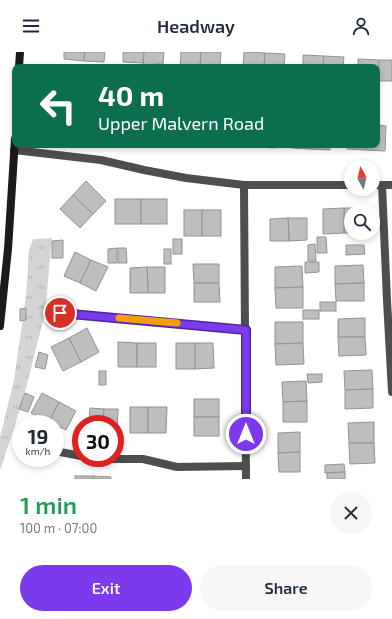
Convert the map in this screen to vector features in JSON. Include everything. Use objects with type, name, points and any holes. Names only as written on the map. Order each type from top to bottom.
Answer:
[{"type":"street","points":[[19,64],[20,52]]},
{"type":"street","points":[[0,326],[8,249],[14,150],[101,160],[186,178],[244,185],[344,185]]},
{"type":"street","points":[[244,185],[246,479]]},
{"type":"street","points":[[392,185],[382,185],[392,392]]},
{"type":"street","points":[[60,313],[246,330]]},
{"type":"street","points":[[124,459],[143,459],[177,467],[246,466]]},
{"type":"green space","points":[[52,238],[45,313],[23,400],[18,415],[12,415],[12,434],[0,471],[0,437],[14,380],[26,297],[29,250],[33,239]]},
{"type":"building","points":[[64,52],[85,52],[84,61],[64,59]]},
{"type":"building","points":[[85,52],[105,52],[104,62],[84,61]]},
{"type":"building","points":[[123,52],[144,52],[143,63],[123,62]]},
{"type":"building","points":[[144,52],[164,52],[163,64],[143,64]]},
{"type":"building","points":[[181,52],[201,52],[200,64],[180,64]]},
{"type":"building","points":[[201,52],[221,52],[220,64],[200,64]]},
{"type":"building","points":[[244,52],[265,53],[264,64],[243,64]]},
{"type":"building","points":[[265,53],[285,54],[284,64],[264,64]]},
{"type":"building","points":[[303,55],[324,56],[323,64],[303,64]]},
{"type":"building","points":[[324,56],[344,57],[343,64],[323,64]]},
{"type":"building","points":[[358,59],[379,60],[379,64],[358,64]]},
{"type":"building","points":[[379,60],[392,60],[392,81],[380,81]]},
{"type":"building","points":[[380,125],[386,126],[385,151],[366,150],[366,148],[380,148]]},
{"type":"building","points":[[330,148],[330,150],[310,149]]},
{"type":"building","points":[[366,148],[366,150],[347,149]]},
{"type":"building","points":[[86,181],[106,201],[93,214],[73,195]]},
{"type":"building","points":[[73,195],[93,214],[80,228],[60,209]]},
{"type":"building","points":[[115,199],[141,199],[141,224],[115,224]]},
{"type":"building","points":[[141,199],[167,199],[167,224],[141,224]]},
{"type":"building","points":[[344,208],[344,233],[323,234],[323,209]]},
{"type":"building","points":[[184,210],[202,210],[202,236],[184,236]]},
{"type":"building","points":[[202,210],[221,210],[221,236],[202,236]]},
{"type":"building","points":[[288,218],[307,218],[307,240],[289,241]]},
{"type":"building","points":[[288,218],[289,241],[270,241],[270,219]]},
{"type":"building","points":[[317,237],[326,237],[327,253],[317,253]]},
{"type":"building","points":[[173,239],[182,239],[182,254],[173,254]]},
{"type":"building","points":[[63,240],[63,258],[52,258],[52,241]]},
{"type":"building","points":[[315,244],[316,261],[308,261],[308,245]]},
{"type":"building","points":[[346,245],[364,245],[365,254],[346,255]]},
{"type":"building","points":[[117,248],[117,263],[108,263],[108,249]]},
{"type":"building","points":[[118,248],[126,248],[127,263],[118,263]]},
{"type":"building","points":[[164,249],[171,249],[171,264],[164,264]]},
{"type":"building","points":[[75,252],[91,260],[80,283],[64,276]]},
{"type":"building","points":[[91,260],[108,267],[96,291],[80,283]]},
{"type":"building","points":[[305,262],[319,262],[319,272],[305,273]]},
{"type":"building","points":[[193,264],[219,264],[219,283],[194,283]]},
{"type":"building","points":[[363,265],[364,283],[335,284],[335,266]]},
{"type":"building","points":[[302,266],[303,287],[275,288],[275,267]]},
{"type":"building","points":[[147,267],[165,267],[165,293],[148,293]]},
{"type":"building","points":[[147,267],[148,293],[130,293],[130,268]]},
{"type":"building","points":[[194,283],[219,283],[220,302],[194,302]]},
{"type":"building","points":[[364,283],[364,301],[336,301],[335,284]]},
{"type":"building","points":[[303,287],[303,308],[276,308],[275,288]]},
{"type":"building","points":[[320,302],[336,302],[336,311],[320,311]]},
{"type":"building","points":[[26,308],[26,320],[20,321],[20,309]]},
{"type":"building","points":[[303,310],[319,310],[319,319],[303,319]]},
{"type":"building","points":[[365,318],[365,337],[338,337],[338,319]]},
{"type":"building","points":[[275,322],[303,322],[303,343],[275,344]]},
{"type":"building","points":[[87,328],[99,352],[81,362],[69,338]]},
{"type":"building","points":[[338,337],[365,337],[366,355],[339,356]]},
{"type":"building","points":[[69,338],[81,362],[63,371],[51,347]]},
{"type":"building","points":[[118,342],[137,343],[137,367],[118,367]]},
{"type":"building","points":[[137,343],[156,343],[156,367],[137,367]]},
{"type":"building","points":[[176,343],[195,343],[195,369],[176,369]]},
{"type":"building","points":[[195,343],[213,343],[214,368],[195,369]]},
{"type":"building","points":[[303,343],[304,364],[276,365],[275,344]]},
{"type":"building","points":[[39,352],[48,355],[45,369],[35,367]]},
{"type":"building","points":[[372,370],[373,389],[345,390],[344,371]]},
{"type":"building","points":[[99,371],[106,371],[106,385],[99,385]]},
{"type":"building","points":[[307,374],[322,374],[322,382],[308,383]]},
{"type":"building","points":[[306,381],[307,401],[283,402],[282,382]]},
{"type":"building","points":[[373,389],[373,408],[345,409],[345,390]]},
{"type":"building","points":[[25,393],[34,397],[28,412],[19,409]]},
{"type":"building","points":[[42,393],[59,402],[52,415],[35,415],[31,413]]},
{"type":"building","points":[[194,399],[219,399],[219,417],[194,417]]},
{"type":"building","points":[[307,401],[307,422],[283,422],[283,402]]},
{"type":"building","points":[[59,402],[76,411],[74,415],[72,415],[72,419],[66,430],[64,429],[64,415],[52,415]]},
{"type":"building","points":[[130,407],[148,407],[148,433],[130,433]]},
{"type":"building","points":[[148,407],[167,407],[166,433],[148,433]]},
{"type":"building","points":[[90,408],[104,409],[104,415],[90,415]]},
{"type":"building","points":[[104,409],[118,409],[118,415],[104,415]]},
{"type":"building","points":[[194,417],[219,417],[219,436],[194,436]]},
{"type":"building","points":[[374,422],[374,443],[349,443],[348,423]]},
{"type":"building","points":[[300,432],[300,452],[278,453],[278,433]]},
{"type":"building","points":[[349,443],[374,443],[375,463],[350,464]]},
{"type":"building","points":[[300,452],[300,472],[279,472],[278,453]]},
{"type":"building","points":[[344,464],[345,472],[325,473],[325,465]]},
{"type":"building","points":[[345,472],[345,479],[327,479],[327,473]]},
{"type":"building","points":[[75,476],[93,476],[93,479],[75,479]]},
{"type":"building","points":[[93,476],[111,477],[111,479],[93,479]]},
{"type":"slow traffic","points":[[119,318],[177,323]]},
{"type":"route","points":[[60,313],[246,330],[246,434]]}]
